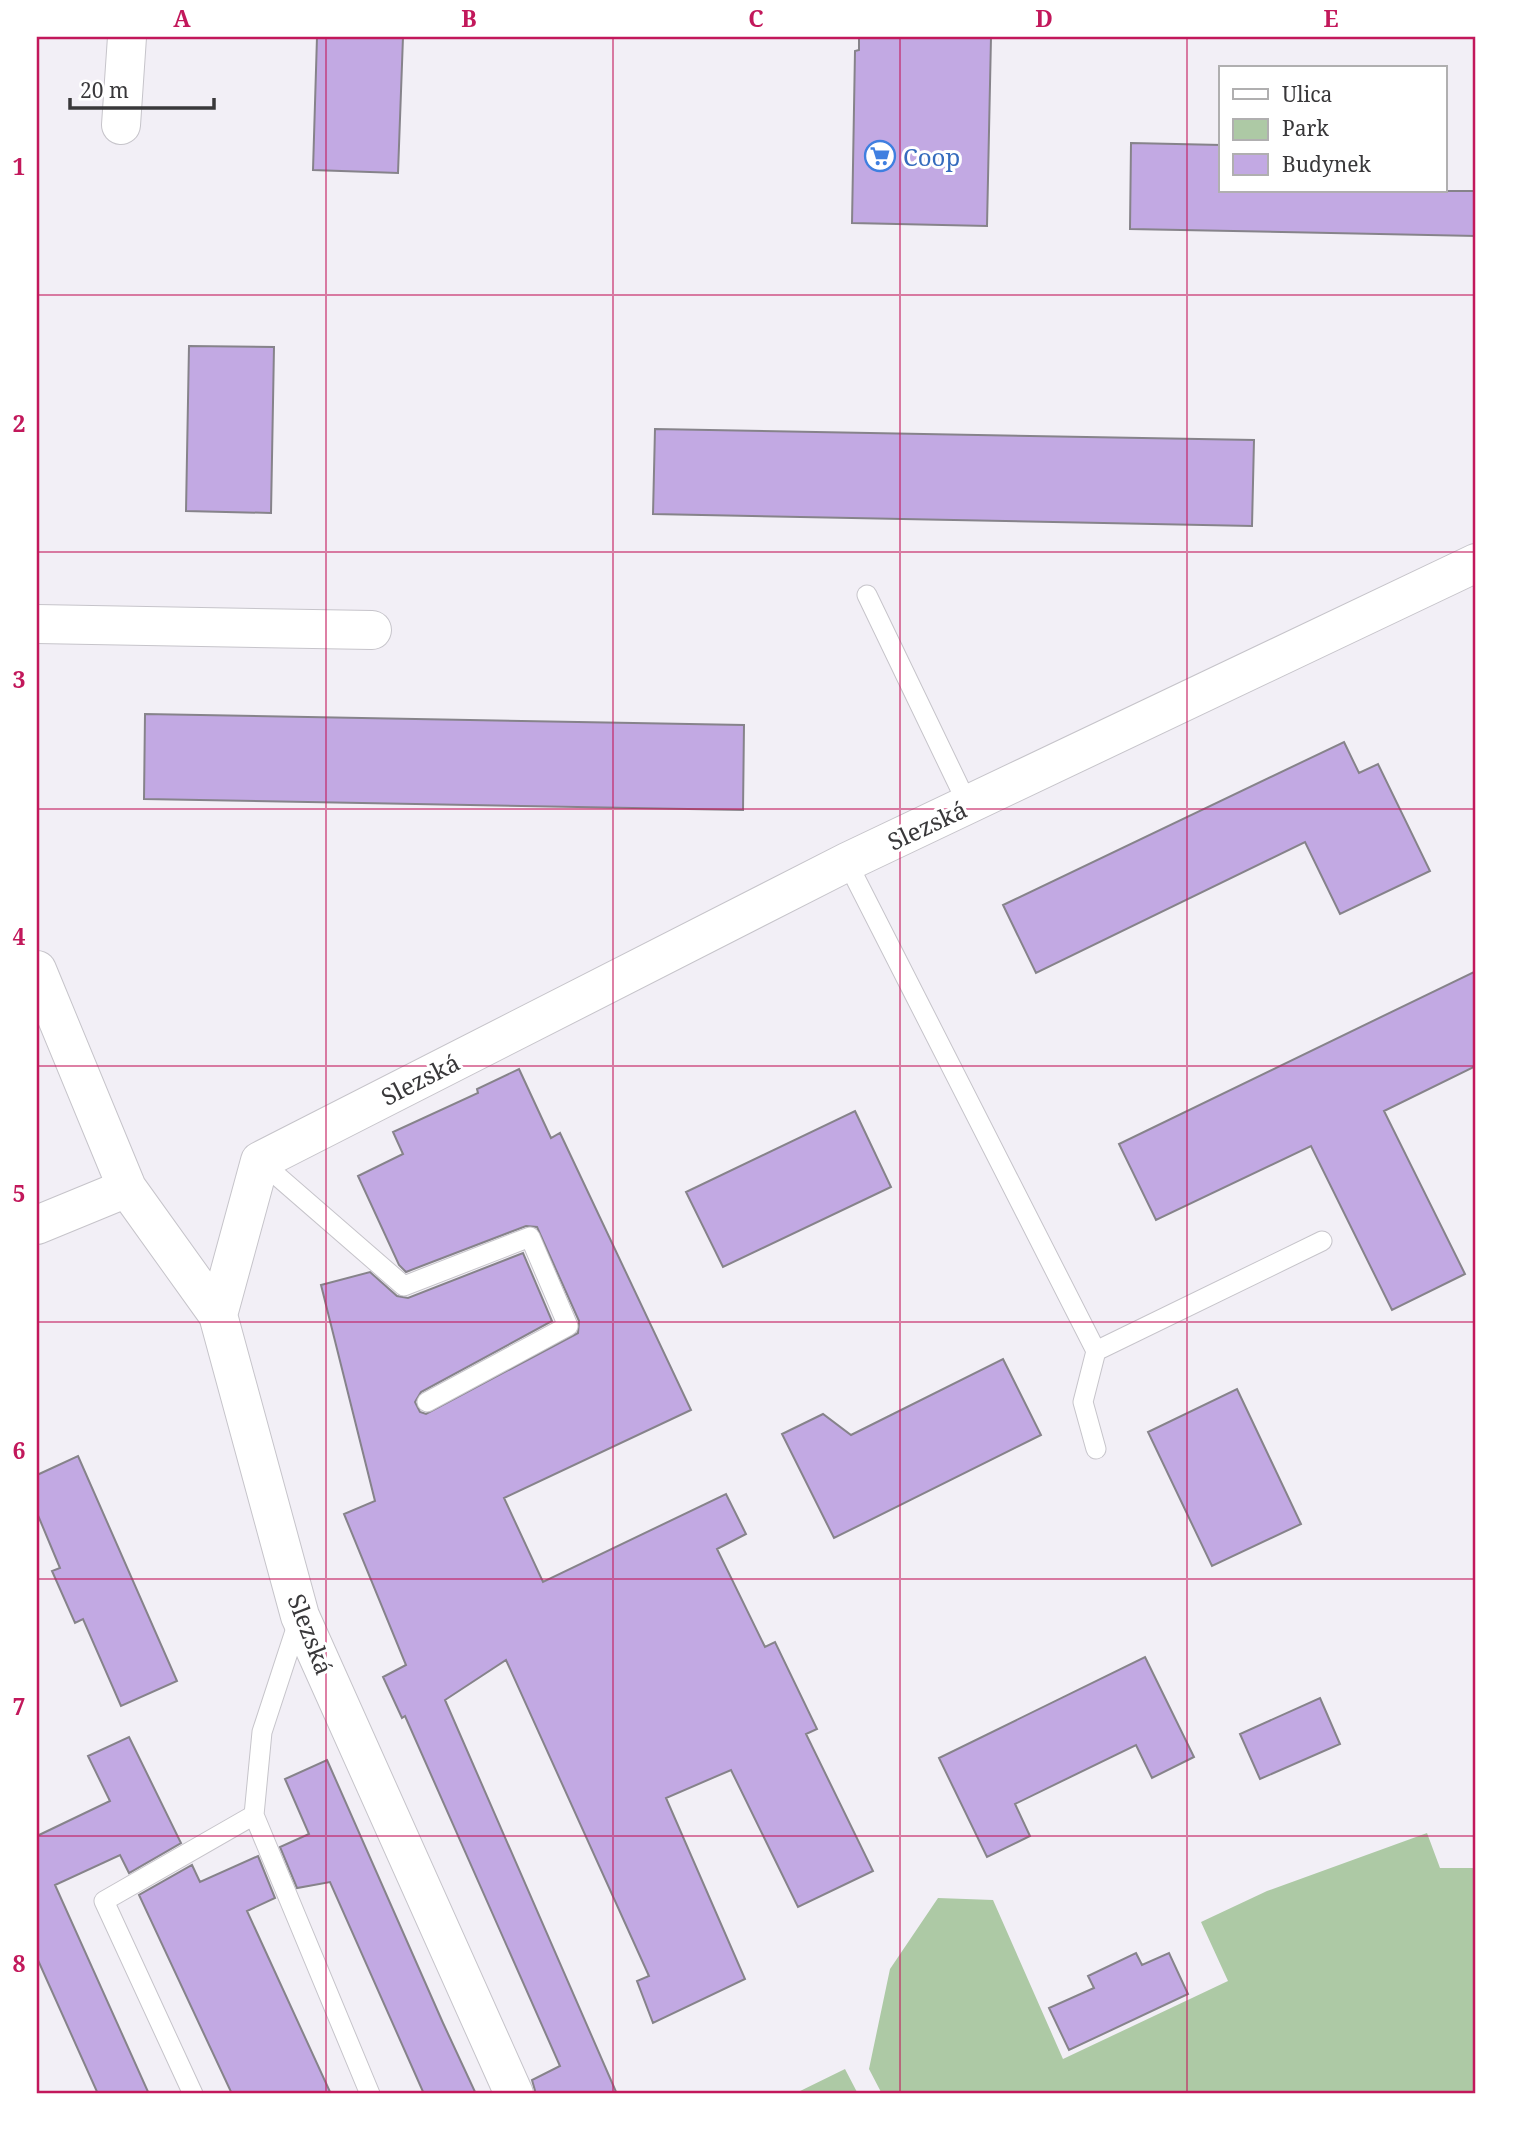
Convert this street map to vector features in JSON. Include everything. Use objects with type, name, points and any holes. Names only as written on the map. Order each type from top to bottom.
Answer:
[{"type":"street","points":[[121,125],[127,37]]},
{"type":"street","name":"Slezská","points":[[260,1161],[847,862],[1476,563]]},
{"type":"street","points":[[37,624],[372,629]]},
{"type":"street","points":[[37,970],[127,1188],[218,1315]]},
{"type":"street","points":[[218,1315],[260,1161]]},
{"type":"street","points":[[37,1225],[127,1188]]},
{"type":"street","name":"Slezská","points":[[218,1315],[300,1616],[514,2094]]},
{"type":"lane","points":[[867,595],[968,805]]},
{"type":"lane","points":[[847,862],[1096,1351],[1083,1402],[1096,1449]]},
{"type":"lane","points":[[260,1161],[404,1286],[530,1237],[568,1326],[427,1402]]},
{"type":"lane","points":[[1096,1351],[1322,1241]]},
{"type":"lane","points":[[300,1616],[262,1732],[254,1815],[370,2094]]},
{"type":"lane","points":[[193,2094],[104,1901],[254,1815]]},
{"type":"green space","points":[[1427,1833],[1440,1868],[1476,1868],[1476,2094],[882,2094],[869,2069],[890,1969],[938,1898],[993,1900],[1063,2059],[1228,1981],[1201,1922],[1267,1891]]},
{"type":"green space","points":[[845,2069],[858,2094],[794,2094]]},
{"type":"building","points":[[317,37],[403,37],[398,173],[313,170]]},
{"type":"building","points":[[859,37],[991,37],[987,226],[852,223],[855,51],[859,50]]},
{"type":"building","points":[[1131,143],[1219,145],[1219,192],[1476,191],[1476,236],[1130,229]]},
{"type":"building","points":[[189,346],[274,347],[271,513],[186,511]]},
{"type":"building","points":[[655,429],[1254,440],[1252,526],[653,514]]},
{"type":"building","points":[[145,714],[744,725],[743,810],[144,799]]},
{"type":"building","points":[[1344,742],[1359,773],[1378,764],[1430,871],[1340,914],[1305,842],[1036,973],[1003,905]]},
{"type":"building","points":[[1476,971],[1476,1066],[1384,1111],[1465,1274],[1392,1310],[1311,1146],[1156,1220],[1119,1144]]},
{"type":"building","points":[[519,1069],[551,1138],[560,1133],[691,1410],[504,1498],[543,1582],[726,1494],[746,1534],[717,1549],[765,1647],[775,1642],[817,1729],[806,1734],[873,1871],[798,1907],[731,1770],[666,1798],[745,1979],[653,2023],[637,1981],[649,1976],[506,1660],[445,1700],[617,2094],[536,2094],[532,2080],[560,2066],[405,1716],[402,1718],[383,1677],[406,1665],[344,1514],[375,1501],[321,1285],[370,1272],[397,1296],[408,1298],[523,1253],[552,1321],[421,1392],[415,1402],[420,1412],[426,1414],[578,1333],[579,1321],[537,1227],[526,1226],[406,1272],[399,1265],[358,1176],[403,1154],[393,1132],[478,1093],[477,1089]]},
{"type":"building","points":[[855,1111],[891,1187],[723,1267],[686,1192]]},
{"type":"building","points":[[1003,1359],[1041,1435],[834,1538],[782,1434],[823,1414],[851,1435]]},
{"type":"building","points":[[1237,1389],[1301,1524],[1212,1566],[1148,1432]]},
{"type":"building","points":[[78,1456],[177,1681],[121,1706],[83,1619],[75,1623],[52,1571],[60,1568],[37,1513],[37,1475]]},
{"type":"building","points":[[1145,1657],[1194,1757],[1152,1778],[1136,1745],[1015,1804],[1030,1836],[987,1857],[939,1758]]},
{"type":"building","points":[[1320,1698],[1340,1744],[1260,1779],[1240,1734]]},
{"type":"building","points":[[129,1737],[181,1843],[129,1873],[120,1855],[55,1885],[149,2094],[98,2094],[37,1958],[37,1836],[110,1801],[88,1756]]},
{"type":"building","points":[[327,1760],[476,2094],[424,2094],[330,1882],[297,1888],[280,1847],[309,1834],[285,1779]]},
{"type":"building","points":[[258,1856],[275,1898],[247,1911],[331,2094],[232,2094],[139,1895],[192,1865],[200,1882]]},
{"type":"building","points":[[1136,1953],[1142,1965],[1169,1953],[1188,1994],[1069,2050],[1049,2008],[1094,1988],[1088,1976]]},
{"type":"place","name":"Coop","points":[[880,156]]}]
